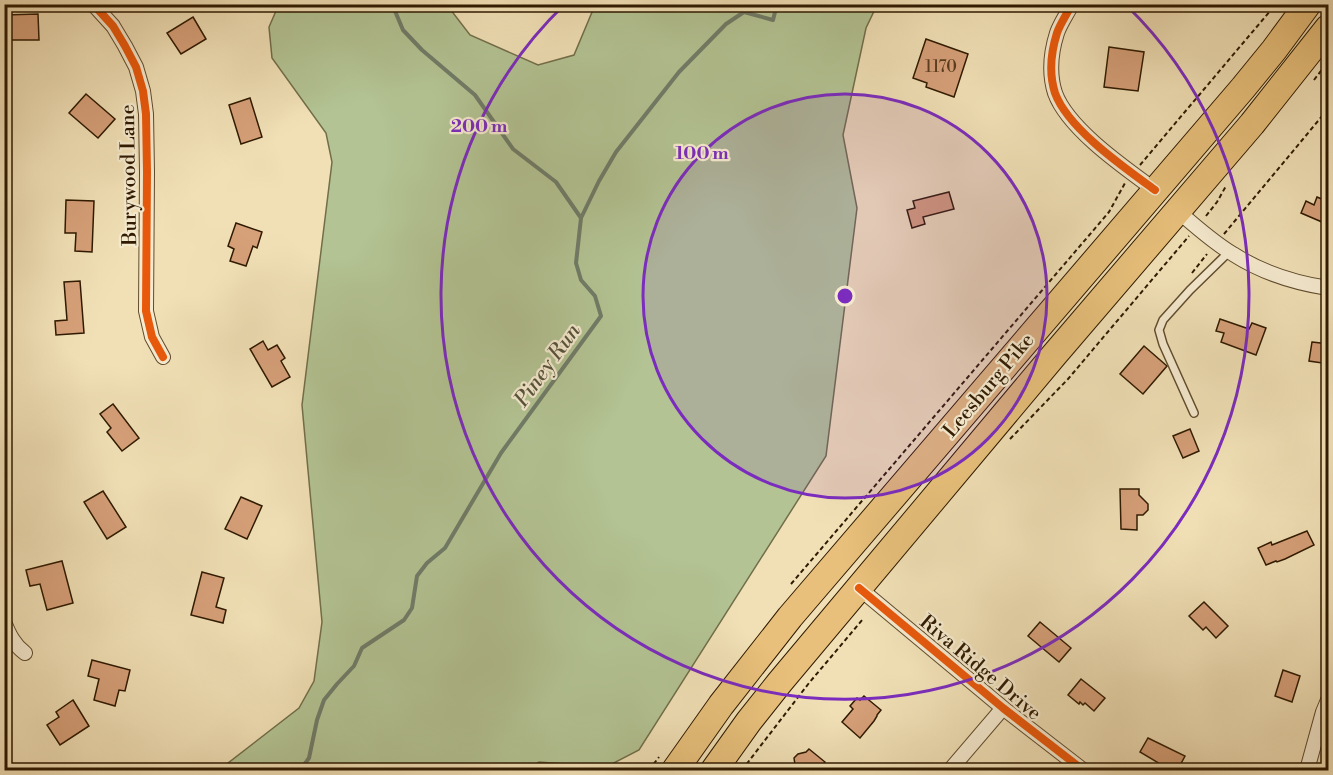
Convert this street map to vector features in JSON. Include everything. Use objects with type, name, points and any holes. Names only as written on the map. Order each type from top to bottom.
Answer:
[{"type":"highway","name":"Leesburg Pike","points":[[675,771],[721,705],[790,617],[1274,50],[1308,4]]},
{"type":"highway","name":"Leesburg Pike","points":[[714,771],[780,682],[1055,354],[1187,219],[1329,28]]},
{"type":"highway","points":[[1187,219],[1175,205],[1175,195],[1182,179],[1248,100],[1274,50]]},
{"type":"street","name":"Burywood Lane","points":[[93,4],[113,26],[125,46],[135,67],[142,91],[146,114],[146,311],[153,337],[164,357]]},
{"type":"street","points":[[1072,4],[1057,33],[1051,64],[1056,94],[1070,119],[1092,141],[1155,190]]},
{"type":"street","points":[[1187,219],[1229,252],[1258,268],[1287,279],[1329,288]]},
{"type":"street","name":"Riva Ridge Drive","points":[[859,588],[1003,708],[1083,771]]},
{"type":"street","points":[[4,622],[17,647],[25,652]]},
{"type":"street","points":[[1307,771],[1323,712],[1329,700]]},
{"type":"street","points":[[950,771],[1003,708]]},
{"type":"lane","points":[[1194,413],[1159,330],[1163,320],[1229,252]]},
{"type":"path","points":[[1132,174],[1276,4]]},
{"type":"path","points":[[1313,80],[1329,61]]},
{"type":"path","points":[[1217,243],[1329,109]]},
{"type":"path","points":[[1005,446],[1068,379],[1187,219],[1217,202],[1232,178]]},
{"type":"path","points":[[742,771],[809,683],[863,619]]},
{"type":"green space","points":[[279,4],[447,5],[470,35],[538,65],[574,55],[595,5],[877,5],[866,28],[843,135],[857,208],[826,456],[639,750],[606,767],[539,762],[526,770],[219,770],[299,708],[314,681],[322,622],[302,405],[332,162],[326,133],[272,58],[269,27]]},
{"type":"building","points":[[38,14],[39,40],[4,40],[4,15]]},
{"type":"building","points":[[193,17],[206,39],[181,54],[167,33]]},
{"type":"building","points":[[926,39],[968,54],[954,97],[926,87],[927,83],[913,78]]},
{"type":"building","points":[[1109,47],[1144,52],[1138,91],[1104,87]]},
{"type":"building","points":[[86,94],[115,119],[98,138],[69,113]]},
{"type":"building","points":[[250,98],[262,137],[241,144],[229,105]]},
{"type":"building","points":[[949,192],[954,209],[923,217],[925,224],[912,228],[907,210],[915,208],[913,201]]},
{"type":"building","points":[[1317,197],[1329,202],[1329,225],[1301,213],[1306,201],[1314,205]]},
{"type":"building","points":[[66,200],[94,201],[92,252],[75,251],[76,233],[65,233]]},
{"type":"building","points":[[236,223],[262,232],[257,248],[253,246],[246,266],[230,261],[234,249],[228,246]]},
{"type":"building","points":[[80,281],[84,333],[56,335],[55,321],[67,320],[64,282]]},
{"type":"building","points":[[1220,319],[1249,329],[1252,323],[1266,328],[1256,355],[1221,342],[1224,333],[1216,331]]},
{"type":"building","points":[[263,341],[268,350],[277,345],[285,358],[281,361],[290,377],[272,387],[250,349]]},
{"type":"building","points":[[1312,342],[1329,344],[1329,364],[1309,361]]},
{"type":"building","points":[[1144,346],[1167,366],[1143,394],[1120,374]]},
{"type":"building","points":[[113,404],[139,438],[122,451],[107,432],[111,428],[100,414]]},
{"type":"building","points":[[1190,429],[1199,451],[1183,458],[1173,436]]},
{"type":"building","points":[[1120,489],[1139,489],[1139,495],[1148,504],[1148,510],[1143,515],[1137,515],[1137,530],[1121,529]]},
{"type":"building","points":[[103,491],[126,527],[107,539],[84,502]]},
{"type":"building","points":[[241,497],[262,506],[247,539],[225,529]]},
{"type":"building","points":[[1307,531],[1314,545],[1266,565],[1258,548]]},
{"type":"building","points":[[62,561],[73,603],[47,610],[40,584],[30,586],[26,570]]},
{"type":"building","points":[[202,572],[224,578],[216,607],[226,610],[223,623],[191,615]]},
{"type":"building","points":[[1204,602],[1228,626],[1216,638],[1206,627],[1203,630],[1189,616]]},
{"type":"building","points":[[1040,622],[1071,648],[1059,662],[1028,636]]},
{"type":"building","points":[[92,660],[130,670],[125,691],[119,690],[115,706],[94,700],[99,679],[88,676]]},
{"type":"building","points":[[1283,670],[1300,676],[1292,702],[1275,696]]},
{"type":"building","points":[[1081,679],[1105,698],[1094,711],[1085,703],[1083,705],[1080,702],[1079,704],[1068,695]]},
{"type":"building","points":[[864,696],[881,710],[860,738],[842,722],[853,709],[850,706],[857,698],[860,700]]},
{"type":"building","points":[[73,700],[89,726],[60,745],[47,725],[59,717],[56,712]]},
{"type":"building","points":[[1148,738],[1185,756],[1177,771],[1172,771],[1140,752]]},
{"type":"building","points":[[809,749],[825,762],[818,771],[796,771],[794,758]]},
{"type":"waterway","points":[[392,4],[403,30],[422,50],[475,95],[513,149],[556,182],[581,218]]},
{"type":"waterway","name":"Piney Run","points":[[298,770],[309,758],[324,700],[354,666],[362,648],[404,620],[412,608],[417,576],[427,563],[445,548],[501,453],[601,316],[595,296],[581,280],[576,263],[581,218],[616,152],[679,72],[726,24],[744,12],[773,20],[777,4]]},
{"type":"cycle path","points":[[93,4],[113,26],[125,46],[136,67],[143,91],[146,114],[147,172],[146,311],[152,337],[163,357]]},
{"type":"cycle path","points":[[1072,4],[1058,30],[1053,48],[1051,71],[1055,93],[1062,107],[1084,134],[1155,190]]},
{"type":"cycle path","points":[[859,588],[1003,708],[1083,770]]}]
